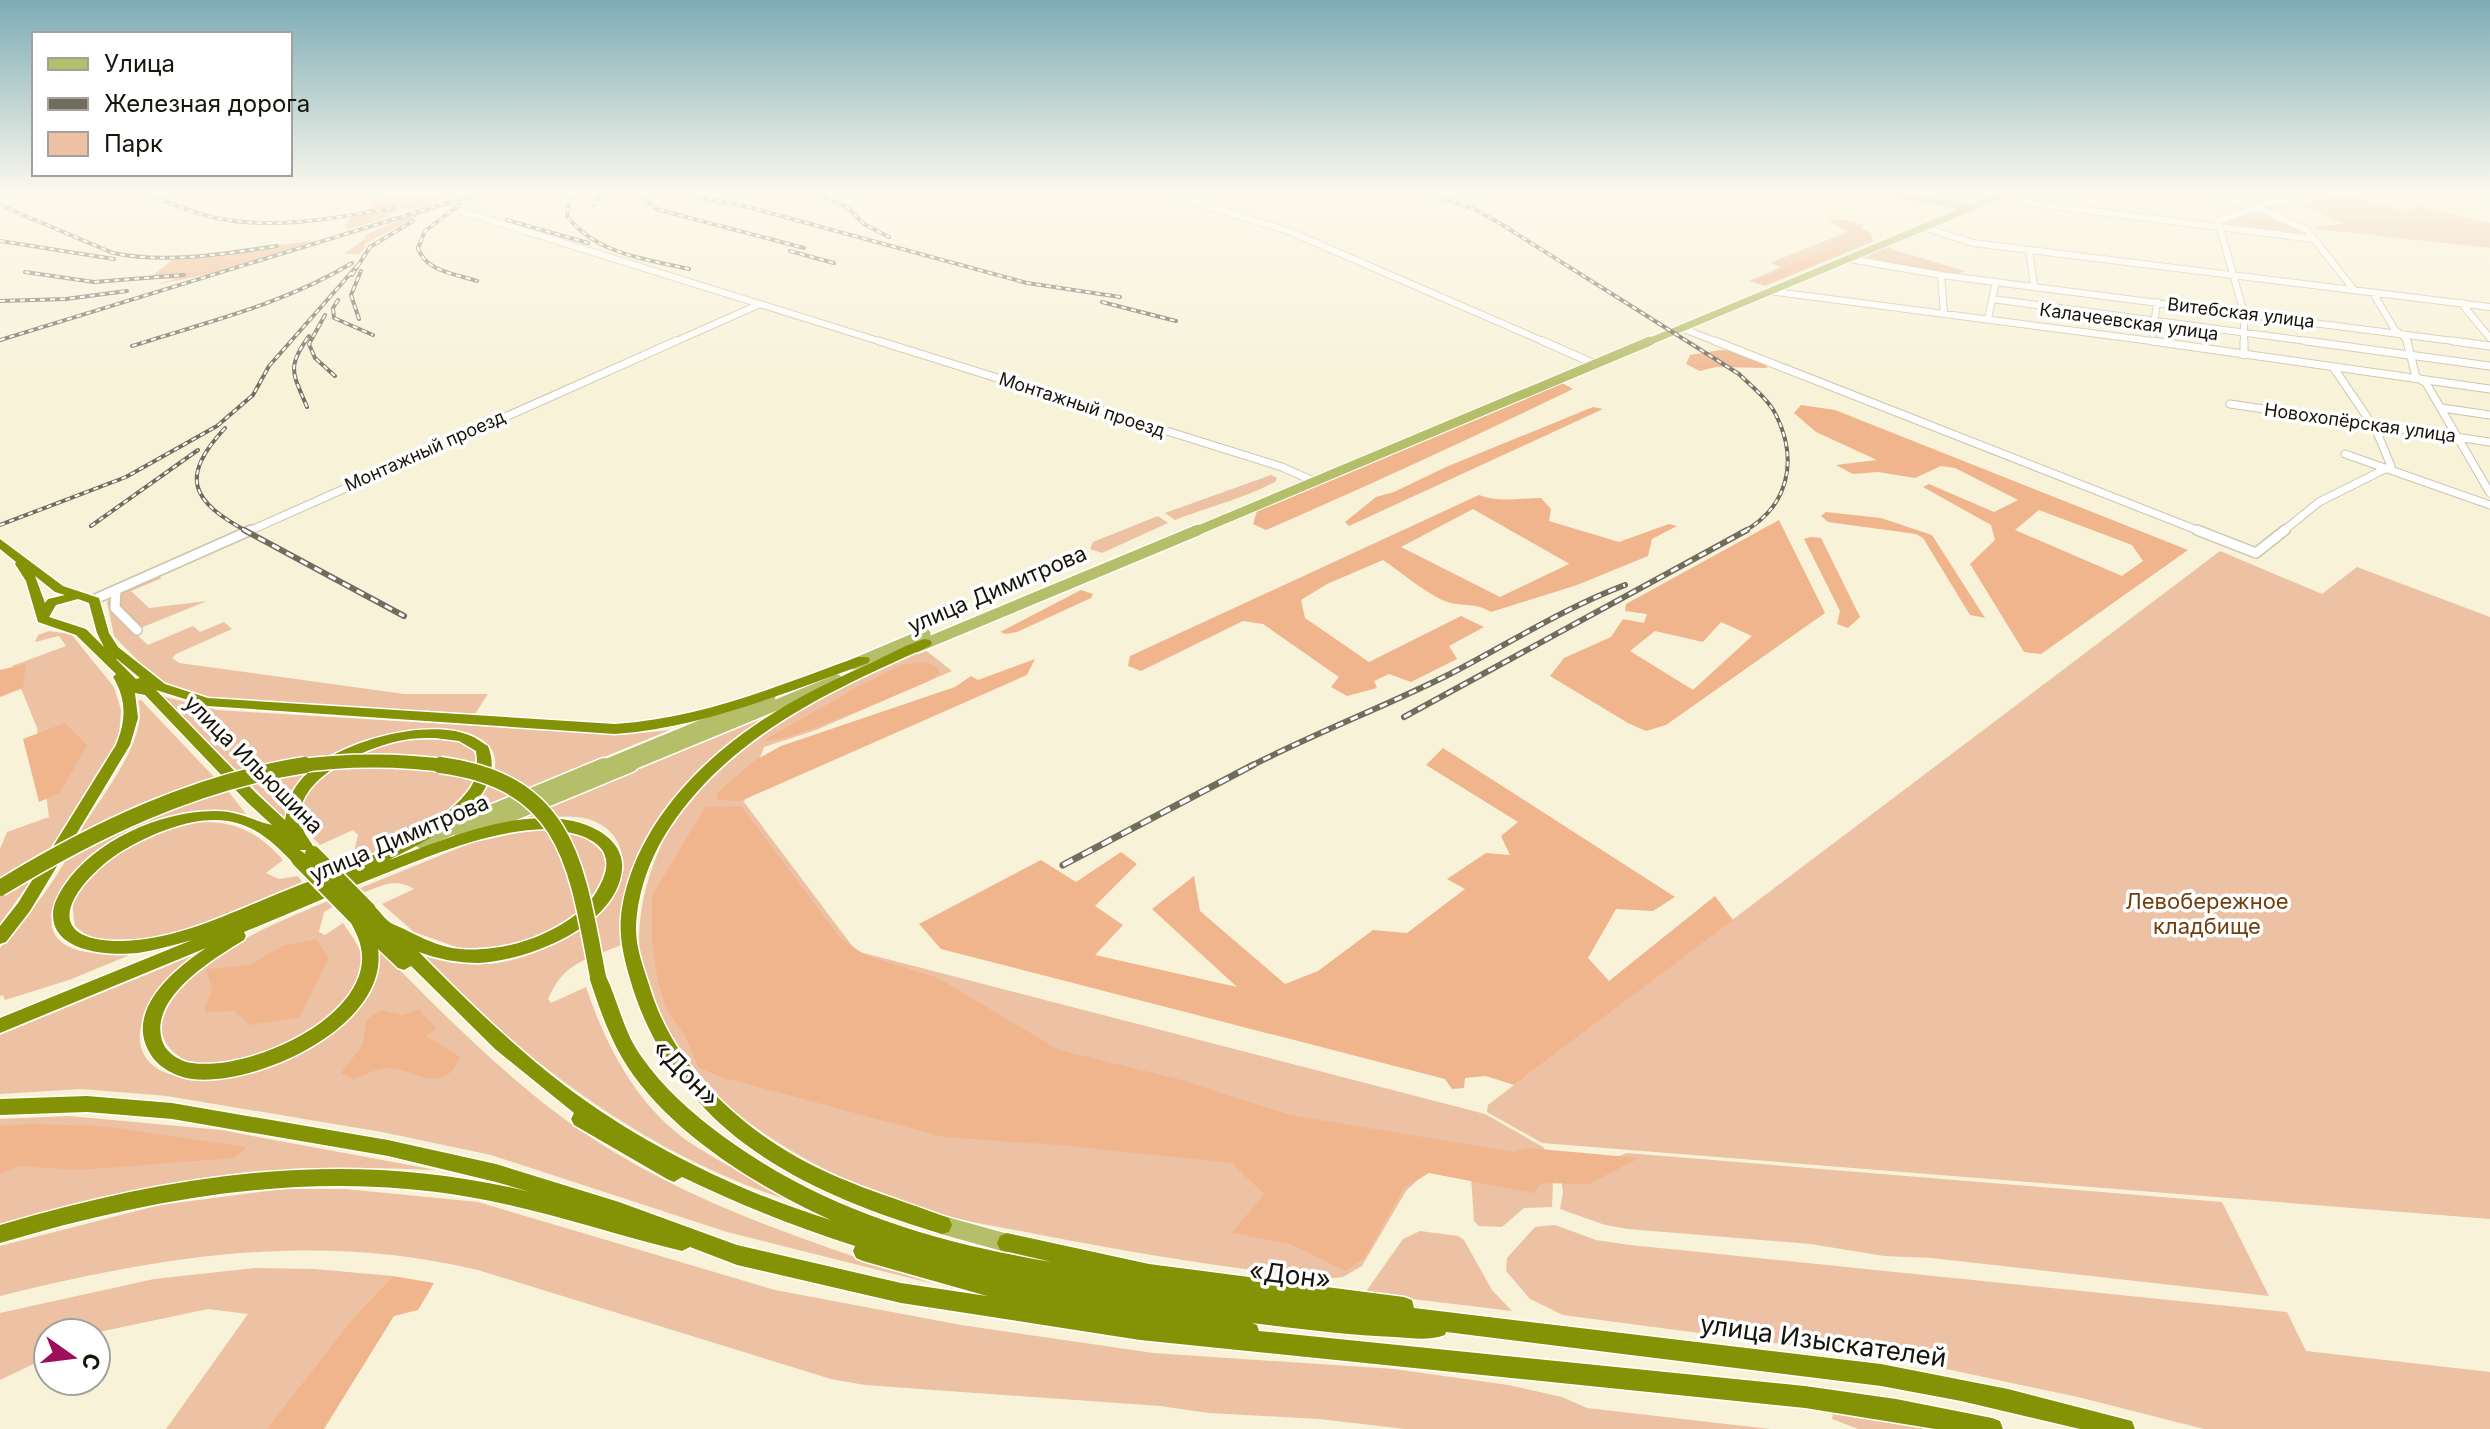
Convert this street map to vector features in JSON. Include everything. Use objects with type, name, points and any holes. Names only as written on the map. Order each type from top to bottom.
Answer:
[{"type":"highway","points":[[0,543],[59,589],[92,600]]},
{"type":"highway","points":[[20,561],[32,581],[41,615],[47,622],[78,630],[160,687],[207,702],[615,729],[682,722],[718,713],[863,660]]},
{"type":"highway","points":[[41,615],[46,606],[57,599],[92,600]]},
{"type":"highway","points":[[55,624],[85,617],[92,600]]},
{"type":"highway","points":[[0,938],[56,857],[128,735],[130,695],[103,645],[92,600]]},
{"type":"highway","points":[[925,643],[793,706],[740,742],[701,778],[672,813],[643,864],[632,902],[628,931],[640,989],[659,1035],[690,1081],[713,1104],[751,1137],[807,1172],[942,1225]]},
{"type":"highway","name":"улица Ильюшина","points":[[103,645],[278,838],[306,853]]},
{"type":"highway","name":"улица Ильюшина","points":[[103,645],[365,916]]},
{"type":"highway","points":[[306,853],[295,829],[295,804],[311,780],[345,755],[387,738],[430,732],[461,736],[479,745],[486,757],[487,769],[484,782],[473,796],[441,824],[382,863]]},
{"type":"highway","name":"«Дон»","points":[[0,888],[116,822],[217,786],[274,772],[334,762],[399,760],[480,774],[533,801],[547,815],[575,864],[598,977],[627,1050],[653,1085],[687,1121],[774,1180],[851,1219],[937,1246],[1136,1285],[1510,1329]]},
{"type":"highway","points":[[278,838],[249,821],[225,816],[181,821],[142,834],[105,855],[78,879],[63,902],[61,915],[64,927],[74,938],[92,945],[139,946],[188,933],[328,886]]},
{"type":"highway","points":[[365,916],[405,939],[441,954],[466,958],[502,954],[553,936],[581,919],[605,895],[613,879],[614,864],[608,848],[587,830],[563,824],[536,823],[382,863]]},
{"type":"highway","name":"улица Димитрова","points":[[0,1026],[382,863]]},
{"type":"highway","points":[[328,886],[228,942],[185,972],[166,992],[153,1020],[152,1038],[162,1056],[191,1071],[232,1068],[286,1051],[323,1029],[352,1003],[367,979],[371,952],[365,916]]},
{"type":"highway","name":"улица Димитрова","points":[[0,1016],[328,886]]},
{"type":"highway","points":[[365,916],[502,1045],[594,1116],[696,1174],[773,1209],[828,1229],[932,1259],[1067,1287],[1158,1301],[1415,1328],[1510,1329]]},
{"type":"highway","points":[[365,916],[494,1050],[586,1122],[654,1163],[772,1217],[884,1258],[1005,1288],[1173,1320],[1381,1353]]},
{"type":"highway","points":[[0,1107],[87,1104],[172,1111],[388,1148],[520,1180],[619,1211],[737,1255]]},
{"type":"highway","points":[[0,1234],[107,1206],[199,1188],[269,1180],[362,1177],[481,1190],[796,1271],[932,1298],[1140,1329],[1805,1397],[1896,1410],[1992,1429]]},
{"type":"highway","points":[[1007,1243],[1149,1274],[1426,1310],[1510,1329]]},
{"type":"highway","name":"улица Изыскателей","points":[[1510,1329],[1892,1377],[2124,1429]]},
{"type":"main road","name":"улица Димитрова","points":[[382,863],[925,643],[1847,258]]},
{"type":"main road","name":"улица Димитрова","points":[[1592,363],[1766,290],[1853,258]]},
{"type":"main road","name":"улица Димитрова","points":[[382,863],[863,660],[1311,480]]},
{"type":"main road","points":[[942,1225],[1007,1243]]},
{"type":"street","name":"Монтажный проезд","points":[[609,258],[1239,453],[1311,480]]},
{"type":"street","points":[[1350,258],[1592,363]]},
{"type":"street","points":[[2030,258],[2034,286]]},
{"type":"street","points":[[2090,258],[2490,307]]},
{"type":"street","points":[[2229,258],[2244,313],[2244,355]]},
{"type":"street","points":[[2328,258],[2354,290]]},
{"type":"street","name":"Витебская улица","points":[[1850,259],[1941,275],[2490,346]]},
{"type":"street","points":[[1941,275],[1944,313]]},
{"type":"street","points":[[1988,318],[1996,282]]},
{"type":"street","name":"Калачеевская улица","points":[[1766,290],[2490,389]]},
{"type":"street","points":[[2373,293],[2400,334],[2406,338],[2416,377],[2426,383],[2442,408],[2490,493]]},
{"type":"street","points":[[1992,299],[2490,366]]},
{"type":"street","points":[[2153,334],[2157,302]]},
{"type":"street","points":[[2461,303],[2490,338]]},
{"type":"street","name":"Монтажный проезд","points":[[92,600],[758,305]]},
{"type":"street","points":[[1681,328],[2256,553],[2319,502],[2388,469],[2392,463],[2373,425],[2366,419],[2343,377],[2333,367]]},
{"type":"street","name":"Новохопёрская улица","points":[[2230,404],[2490,442]]},
{"type":"street","points":[[2442,408],[2490,415]]},
{"type":"street","points":[[2345,454],[2490,505]]},
{"type":"street","points":[[2477,468],[2490,470]]},
{"type":"street","points":[[116,590],[115,608],[137,630]]},
{"type":"green space","points":[[1783,258],[1834,258],[1765,286],[1749,281],[1781,267],[1770,263]]},
{"type":"green space","points":[[1868,258],[1920,258],[1965,271],[1955,276]]},
{"type":"green space","points":[[1271,475],[1277,478],[1275,482],[1238,498],[1175,520],[1165,513]]},
{"type":"green space","points":[[1158,516],[1168,523],[1102,553],[1090,549],[1093,542]]},
{"type":"green space","name":"Левобережное кладбище","points":[[2220,551],[2322,594],[2357,567],[2490,617],[2490,1219],[1542,1143],[1487,1112],[1488,1105],[1514,1085]]},
{"type":"green space","points":[[153,576],[162,578],[131,591],[149,608],[207,601],[133,631],[148,645],[193,626],[200,632],[224,622],[232,629],[176,654],[172,658],[179,663],[404,694],[488,694],[475,714],[220,700],[170,686],[151,674],[114,636],[107,602],[111,595]]},
{"type":"green space","points":[[49,631],[71,634],[114,687],[121,710],[119,737],[108,760],[0,924],[0,849],[7,832],[49,817],[37,728],[12,666],[66,646],[59,636],[35,642],[38,635]]},
{"type":"green space","points":[[924,649],[952,671],[816,730],[764,747],[744,802],[856,951],[1485,1114],[1543,1147],[1552,1160],[1428,1170],[1406,1191],[1362,1266],[1343,1277],[1327,1279],[1139,1253],[919,1209],[836,1175],[787,1148],[741,1117],[700,1080],[668,1039],[647,992],[639,939],[648,881],[658,853],[688,801],[732,757],[810,704]]},
{"type":"green space","points":[[162,696],[217,710],[624,735],[670,730],[462,815],[484,791],[494,771],[494,755],[486,743],[471,734],[451,730],[400,732],[360,746],[309,778],[292,795],[285,819]]},
{"type":"green space","points":[[141,700],[215,778],[224,777],[228,791],[246,814],[223,812],[179,820],[157,828],[75,872],[55,905],[52,928],[57,937],[81,951],[137,952],[69,980],[5,1000],[3,995],[0,996],[0,948],[49,887],[122,766],[137,732],[140,716],[138,701]]},
{"type":"green space","points":[[784,707],[681,793],[623,916],[621,945],[577,964],[561,977],[548,999],[551,1003],[586,987],[614,1054],[655,1113],[692,1144],[794,1202],[741,1183],[689,1159],[593,1103],[504,1034],[423,956],[464,964],[504,962],[541,950],[585,925],[601,913],[618,888],[623,861],[614,836],[603,826],[578,817],[510,822]]},
{"type":"green space","points":[[444,736],[466,745],[476,755],[479,768],[466,794],[452,809],[416,833],[338,867],[333,863],[354,852],[358,835],[353,830],[320,845],[310,835],[300,814],[302,801],[310,788],[338,765],[372,748],[405,739]]},
{"type":"green space","points":[[197,822],[223,823],[254,835],[283,860],[266,873],[279,879],[298,876],[302,882],[220,918],[154,938],[123,942],[96,938],[75,926],[72,902],[94,871],[125,848]]},
{"type":"green space","points":[[540,828],[580,833],[602,852],[608,871],[594,903],[536,939],[484,951],[462,949],[414,932],[382,904],[414,889],[395,883],[365,892],[358,889],[471,843]]},
{"type":"green space","points":[[330,900],[336,905],[324,912],[319,932],[325,935],[343,923],[358,945],[363,960],[359,981],[345,1002],[324,1021],[299,1037],[242,1059],[217,1064],[196,1063],[179,1056],[170,1048],[162,1032],[165,1009],[178,987],[200,967],[226,950]]},
{"type":"green space","points":[[379,949],[514,1079],[606,1147],[650,1173],[742,1215],[934,1284],[727,1232],[491,1155],[382,1132],[167,1096],[82,1089],[0,1094],[0,1035],[199,953],[160,992],[144,1014],[140,1042],[154,1067],[185,1077],[225,1076],[270,1065],[314,1045],[350,1018],[374,985]]},
{"type":"green space","points":[[69,1116],[221,1130],[436,1170],[328,1168],[221,1176],[137,1192],[0,1228],[0,1119]]},
{"type":"green space","points":[[1627,1153],[2222,1202],[2269,1296],[1931,1258],[1884,1256],[1811,1244],[1628,1229],[1605,1225],[1560,1209],[1563,1192],[1561,1178]]},
{"type":"green space","points":[[1471,1177],[1553,1181],[1552,1207],[1524,1208],[1502,1227],[1479,1226],[1474,1221]]},
{"type":"green space","points":[[283,1189],[345,1189],[478,1202],[775,1290],[961,1325],[1153,1353],[1394,1369],[1508,1385],[1562,1397],[1587,1408],[1770,1429],[1405,1429],[1160,1406],[865,1385],[831,1379],[478,1270],[417,1258],[357,1252],[238,1253],[179,1260],[0,1296],[0,1246],[160,1205]]},
{"type":"green space","points":[[1555,1225],[1596,1240],[1630,1245],[2287,1312],[2306,1351],[2490,1372],[2490,1429],[2204,1429],[2078,1397],[1909,1361],[1563,1315],[1530,1299],[1506,1271],[1507,1258],[1535,1227]]},
{"type":"green space","points":[[1420,1231],[1458,1236],[1464,1240],[1492,1290],[1512,1311],[1371,1294],[1367,1290],[1403,1239]]},
{"type":"green space","points":[[255,1268],[314,1269],[393,1276],[352,1319],[268,1429],[166,1429],[248,1314],[208,1309],[112,1329],[112,1317],[32,1317],[32,1365],[0,1380],[0,1313],[154,1279]]},
{"type":"green space","points":[[1833,1414],[1935,1429],[1858,1429],[1832,1419]]},
{"type":"shaded area","points":[[263,258],[223,271],[155,285],[176,279],[150,278],[172,260]]},
{"type":"shaded area","points":[[1811,258],[1832,258],[1766,285],[1754,281]]},
{"type":"shaded area","points":[[1720,350],[1746,355],[1768,368],[1716,367],[1700,371],[1686,364],[1690,355]]},
{"type":"shaded area","points":[[1562,383],[1573,389],[1266,530],[1253,524],[1257,511]]},
{"type":"shaded area","points":[[1801,405],[1835,410],[2188,550],[2041,654],[2024,652],[1970,564],[1995,540],[1991,525],[1923,487],[1929,484],[1994,512],[2018,500],[1955,468],[1941,466],[1915,478],[1878,472],[1853,474],[1836,465],[1877,460],[1816,432],[1794,413]],"holes":[[[2039,510],[2132,545],[2143,561],[2122,576],[2015,530]]]},
{"type":"shaded area","points":[[1593,407],[1603,409],[1349,526],[1345,522],[1376,497]]},
{"type":"shaded area","points":[[1479,495],[1502,499],[1541,498],[1551,509],[1549,521],[1619,542],[1669,524],[1677,526],[1652,539],[1648,556],[1577,585],[1491,612],[1442,600],[1383,560],[1327,584],[1301,600],[1305,618],[1369,662],[1461,616],[1484,627],[1449,646],[1457,659],[1411,682],[1389,674],[1374,681],[1377,688],[1347,696],[1331,687],[1339,677],[1263,624],[1243,621],[1141,671],[1128,666],[1130,656]],"holes":[[[1473,509],[1569,564],[1500,597],[1401,547]]]},
{"type":"shaded area","points":[[1826,512],[1881,518],[1932,535],[1985,618],[1970,615],[1923,538],[1916,534],[1828,522],[1821,516]]},
{"type":"shaded area","points":[[1779,520],[1825,613],[1666,725],[1646,731],[1550,676],[1564,658],[1611,637],[1623,619],[1644,623],[1647,614],[1625,611],[1626,604]],"holes":[[[1721,622],[1752,636],[1693,690],[1630,651],[1655,631],[1703,642]]]},
{"type":"shaded area","points":[[1821,538],[1860,617],[1848,628],[1837,624],[1840,611],[1804,539]]},
{"type":"shaded area","points":[[1081,590],[1093,594],[1091,598],[1017,632],[1000,632]]},
{"type":"shaded area","points":[[1035,659],[1027,675],[741,801],[718,800],[717,793],[754,761],[781,746],[955,687],[971,676],[978,680]]},
{"type":"shaded area","points":[[924,662],[937,667],[940,673],[929,681],[843,717],[792,735],[764,740],[865,683],[902,665]]},
{"type":"shaded area","points":[[26,664],[23,688],[0,697],[0,670]]},
{"type":"shaded area","points":[[65,723],[87,745],[60,793],[39,802],[23,739]]},
{"type":"shaded area","points":[[1443,748],[1675,897],[1653,911],[1616,909],[1588,958],[1609,981],[1715,896],[1733,920],[1514,1085],[1486,1076],[1465,1078],[1464,1088],[1452,1089],[1445,1079],[941,949],[919,924],[1041,860],[1076,882],[1121,852],[1137,864],[1095,906],[1123,925],[1095,955],[1237,987],[1152,909],[1194,876],[1200,911],[1285,984],[1318,971],[1373,930],[1407,933],[1465,889],[1447,879],[1486,853],[1510,855],[1501,836],[1518,822],[1426,765]]},
{"type":"shaded area","points":[[741,806],[840,938],[865,955],[938,978],[1059,1050],[1174,1078],[1290,1115],[1514,1152],[1528,1148],[1639,1158],[1589,1184],[1542,1183],[1533,1193],[1429,1173],[1404,1188],[1365,1257],[1346,1271],[1290,1244],[1232,1233],[1264,1194],[1232,1163],[944,1137],[721,1077],[699,1068],[685,1036],[667,1010],[658,982],[652,943],[652,896],[705,807]]},
{"type":"shaded area","points":[[316,939],[329,957],[300,1017],[250,1025],[234,1011],[204,1012],[212,989],[206,969],[250,965],[282,946]]},
{"type":"shaded area","points":[[419,1009],[437,1029],[426,1036],[460,1057],[446,1076],[429,1078],[390,1068],[353,1079],[341,1073],[362,1046],[367,1019],[381,1010],[402,1015]]},
{"type":"shaded area","points":[[0,1126],[102,1126],[247,1147],[234,1158],[78,1170],[20,1166],[0,1174]]},
{"type":"shaded area","points":[[393,1276],[434,1283],[418,1310],[394,1316],[324,1429],[267,1429],[352,1319]]},
{"type":"railway","points":[[106,258],[114,259]]},
{"type":"railway","points":[[151,258],[167,258]]},
{"type":"railway","points":[[0,340],[268,258]]},
{"type":"railway","points":[[352,275],[363,258]]},
{"type":"railway","points":[[424,258],[451,274],[477,281]]},
{"type":"railway","points":[[638,258],[689,269]]},
{"type":"railway","points":[[815,258],[834,263]]},
{"type":"railway","points":[[934,258],[1027,283],[1120,297]]},
{"type":"railway","points":[[1554,258],[1739,374],[1773,409],[1787,449],[1785,481],[1770,510],[1743,532]]},
{"type":"railway","points":[[132,346],[272,301],[352,263]]},
{"type":"railway","points":[[0,525],[126,477],[217,426],[253,395],[269,366],[358,265]]},
{"type":"railway","points":[[359,319],[351,295],[361,271]]},
{"type":"railway","points":[[25,272],[94,282],[184,275]]},
{"type":"railway","points":[[0,301],[66,299],[127,291]]},
{"type":"railway","points":[[338,300],[333,308],[334,318],[373,335]]},
{"type":"railway","points":[[1102,302],[1176,321]]},
{"type":"railway","points":[[325,315],[309,344],[315,358],[335,376]]},
{"type":"railway","points":[[307,407],[294,371],[297,356],[309,336]]},
{"type":"railway","points":[[225,428],[201,461],[198,487],[214,510],[248,532]]},
{"type":"railway","points":[[91,526],[198,450]]},
{"type":"railway","points":[[244,530],[404,616]]},
{"type":"railway","points":[[1404,717],[1747,530]]},
{"type":"railway","points":[[1251,766],[1425,686],[1558,615],[1625,585]]},
{"type":"railway","points":[[1063,865],[1251,766]]}]
